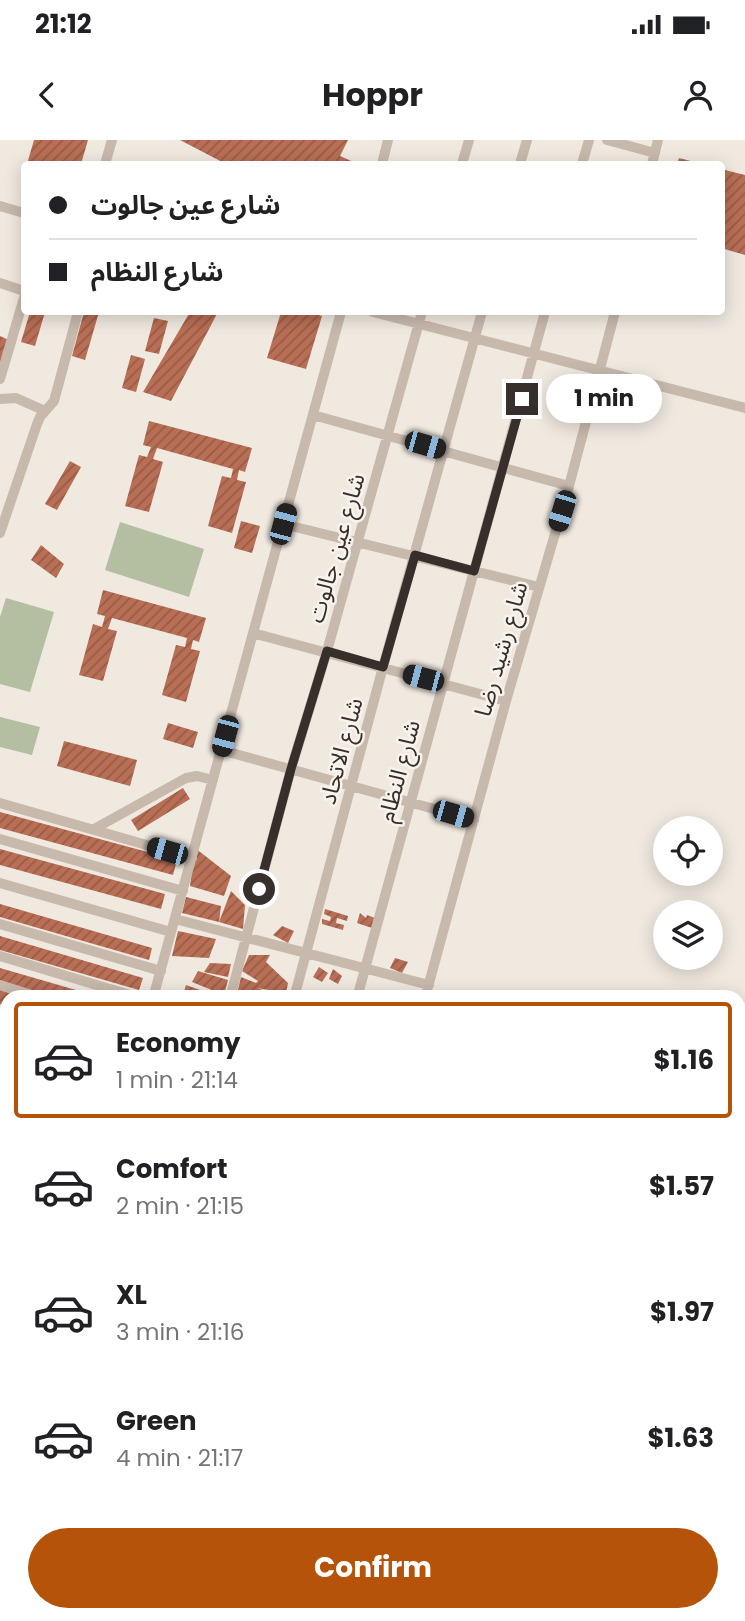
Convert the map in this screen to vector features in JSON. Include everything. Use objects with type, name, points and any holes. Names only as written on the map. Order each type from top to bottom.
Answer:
[{"type":"street","points":[[108,161],[112,140]]},
{"type":"street","points":[[383,161],[388,140]]},
{"type":"street","points":[[463,161],[469,140]]},
{"type":"street","points":[[521,161],[527,140]]},
{"type":"street","points":[[583,161],[589,140]]},
{"type":"street","points":[[607,140],[654,153]]},
{"type":"street","points":[[653,161],[658,140]]},
{"type":"street","points":[[0,206],[21,212]]},
{"type":"street","points":[[0,283],[21,290]]},
{"type":"street","points":[[0,379],[21,308]]},
{"type":"street","points":[[0,531],[37,424],[54,401],[77,315]]},
{"type":"street","points":[[155,990],[340,315]]},
{"type":"street","points":[[384,315],[745,408]]},
{"type":"street","name":"شارع عين جالوت","points":[[232,990],[291,769],[421,315]]},
{"type":"street","name":"شارع الاتحاد","points":[[296,990],[481,315]]},
{"type":"street","name":"شارع النظام","points":[[359,990],[544,315]]},
{"type":"street","name":"شارع رشيد رضا","points":[[427,990],[506,701],[601,371],[614,315]]},
{"type":"street","points":[[0,399],[16,398],[45,411]]},
{"type":"street","points":[[313,415],[569,486]]},
{"type":"street","points":[[283,524],[539,587]]},
{"type":"street","points":[[253,633],[506,701]]},
{"type":"street","points":[[221,750],[474,820]]},
{"type":"street","points":[[94,829],[186,778],[197,776],[213,780]]},
{"type":"street","points":[[0,803],[192,858]]},
{"type":"street","points":[[0,839],[183,891]]},
{"type":"street","points":[[0,883],[171,932]]},
{"type":"street","points":[[175,919],[429,985]]},
{"type":"street","points":[[0,924],[161,971]]},
{"type":"street","points":[[0,956],[113,990]]},
{"type":"green space","points":[[120,522],[204,549],[189,597],[105,570]]},
{"type":"green space","points":[[6,598],[54,612],[30,692],[0,684],[0,617]]},
{"type":"green space","points":[[0,717],[40,727],[32,755],[0,747]]},
{"type":"building","points":[[34,140],[88,140],[82,161],[28,161]]},
{"type":"building","points":[[180,140],[348,140],[340,156],[351,161],[220,161]]},
{"type":"building","points":[[725,170],[745,175],[745,255],[725,249]]},
{"type":"building","points":[[29,315],[44,315],[35,346],[21,342]]},
{"type":"building","points":[[83,315],[98,315],[85,360],[72,356]]},
{"type":"building","points":[[188,315],[216,315],[171,401],[143,392]]},
{"type":"building","points":[[280,315],[322,316],[306,369],[267,358]]},
{"type":"building","points":[[154,318],[168,321],[159,354],[145,351]]},
{"type":"building","points":[[0,336],[11,341],[0,364]]},
{"type":"building","points":[[131,355],[145,359],[136,392],[122,388]]},
{"type":"building","points":[[149,421],[252,448],[245,472],[239,470],[237,480],[246,482],[232,533],[208,526],[222,476],[231,478],[233,469],[157,448],[153,459],[163,462],[149,512],[125,506],[139,455],[147,457],[151,447],[143,445]]},
{"type":"building","points":[[70,461],[81,467],[57,510],[45,504]]},
{"type":"building","points":[[241,521],[260,526],[252,553],[234,548]]},
{"type":"building","points":[[41,545],[64,564],[56,578],[31,560]]},
{"type":"building","points":[[103,590],[206,618],[199,642],[193,640],[191,649],[200,651],[186,702],[162,695],[176,645],[185,647],[187,638],[112,618],[108,629],[117,631],[103,681],[79,675],[93,624],[102,627],[105,616],[97,614]]},
{"type":"building","points":[[168,723],[198,732],[193,748],[163,739]]},
{"type":"building","points":[[64,741],[137,760],[130,786],[57,766]]},
{"type":"building","points":[[183,788],[190,799],[138,831],[131,820]]},
{"type":"building","points":[[0,812],[177,860],[173,875],[0,828]]},
{"type":"building","points":[[195,848],[231,876],[224,896],[190,886]]},
{"type":"building","points":[[0,849],[165,894],[161,909],[0,865]]},
{"type":"building","points":[[231,891],[245,905],[243,929],[219,922]]},
{"type":"building","points":[[186,897],[221,906],[219,922],[182,913]]},
{"type":"building","points":[[0,904],[152,948],[149,960],[0,917]]},
{"type":"building","points":[[325,909],[348,916],[347,921],[337,918],[336,923],[344,925],[343,930],[322,924],[322,919],[330,921],[331,917],[324,914]]},
{"type":"building","points":[[360,913],[366,918],[367,915],[375,918],[372,928],[357,923]]},
{"type":"building","points":[[282,926],[294,931],[288,943],[273,935]]},
{"type":"building","points":[[178,931],[216,939],[209,958],[172,956]]},
{"type":"building","points":[[0,936],[143,978],[139,990],[0,950]]},
{"type":"building","points":[[249,955],[270,955],[266,962],[288,983],[287,990],[238,990],[241,977],[256,983],[258,981],[242,971]]},
{"type":"building","points":[[395,958],[408,962],[402,973],[390,968]]},
{"type":"building","points":[[210,963],[231,964],[228,977],[204,972]]},
{"type":"building","points":[[319,967],[328,973],[322,982],[313,977]]},
{"type":"building","points":[[0,968],[76,990],[30,990],[0,981]]},
{"type":"building","points":[[333,969],[342,976],[338,984],[329,979]]},
{"type":"building","points":[[198,971],[228,980],[225,990],[212,990],[192,982]]},
{"type":"building","points":[[186,985],[200,990],[184,990]]},
{"type":"route","points":[[259,889],[291,769],[327,651],[383,667],[415,555],[474,571],[522,399]]}]
